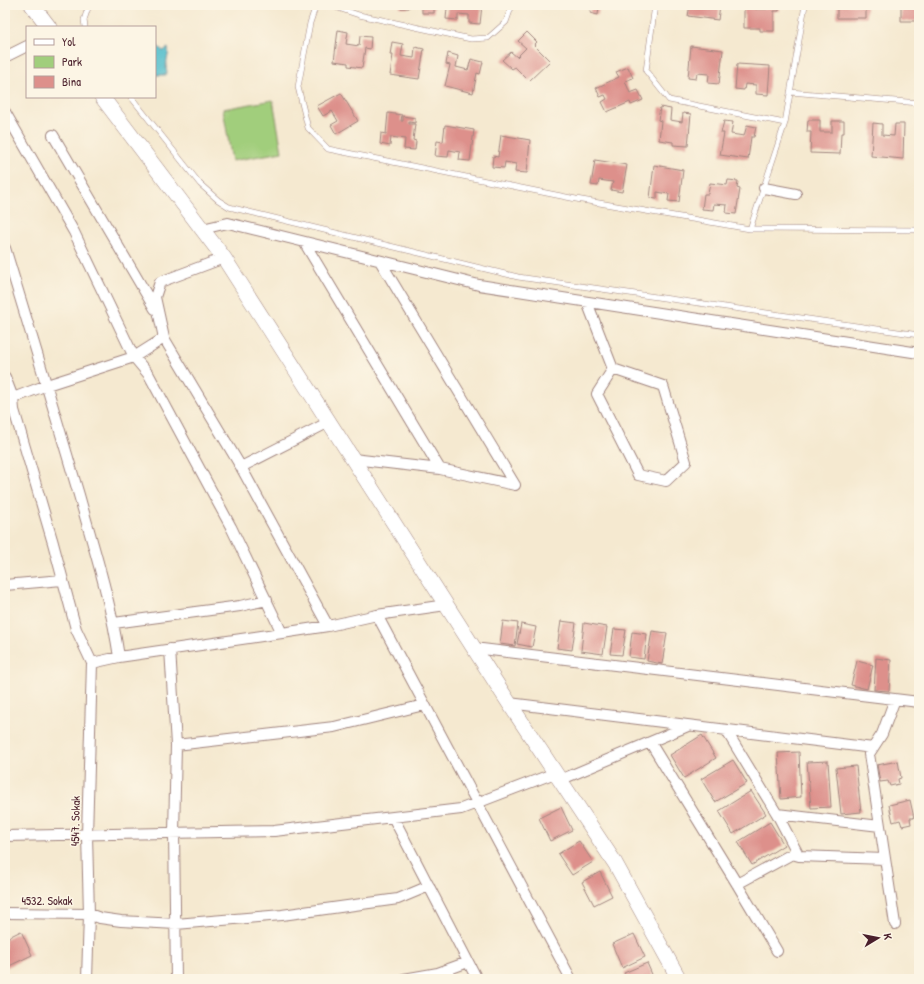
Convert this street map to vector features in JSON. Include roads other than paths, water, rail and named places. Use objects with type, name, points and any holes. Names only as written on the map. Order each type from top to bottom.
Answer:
[{"type":"main road","points":[[32,5],[47,26]]},
{"type":"main road","points":[[103,98],[224,258],[509,703],[615,863],[679,979]]},
{"type":"street","points":[[5,57],[26,46]]},
{"type":"street","points":[[5,112],[74,232],[134,357],[149,375],[231,527],[282,633]]},
{"type":"street","points":[[53,135],[160,318]]},
{"type":"street","points":[[764,188],[796,194]]},
{"type":"street","points":[[202,229],[228,223],[479,285],[919,353]]},
{"type":"street","points":[[304,242],[440,469]]},
{"type":"street","points":[[5,248],[47,385],[114,623],[119,657]]},
{"type":"street","points":[[224,258],[160,282],[155,297],[164,338],[241,467],[328,626]]},
{"type":"street","points":[[353,459],[440,469],[515,485],[380,261]]},
{"type":"street","points":[[587,302],[613,369]]},
{"type":"street","points":[[13,398],[47,385],[134,357],[164,338]]},
{"type":"street","points":[[613,369],[663,386],[686,462],[666,481],[638,475],[597,394],[613,369]]},
{"type":"street","points":[[5,377],[13,398],[14,410],[76,629],[92,663],[170,649],[328,626],[377,615],[446,605]]},
{"type":"street","points":[[241,467],[329,422]]},
{"type":"street","points":[[5,585],[62,580]]},
{"type":"street","points":[[114,623],[240,606],[267,600]]},
{"type":"street","points":[[377,615],[571,979]]},
{"type":"street","points":[[474,648],[919,702]]},
{"type":"street","points":[[170,649],[176,745],[174,832],[176,979]]},
{"type":"street","name":"4547. Sokak","points":[[87,979],[89,914],[87,835],[92,663]]},
{"type":"street","points":[[895,699],[882,734],[869,754],[895,924]]},
{"type":"street","points":[[509,703],[873,748]]},
{"type":"street","points":[[176,745],[266,736],[334,727],[424,705]]},
{"type":"street","points":[[5,836],[274,831],[461,809],[650,742],[690,725]]},
{"type":"street","points":[[726,730],[777,814],[799,856]]},
{"type":"street","points":[[650,742],[776,951]]},
{"type":"street","points":[[777,814],[880,826]]},
{"type":"street","points":[[393,817],[476,979]]},
{"type":"street","points":[[737,884],[792,854],[799,856],[885,859]]},
{"type":"street","name":"4532. Sokak","points":[[5,913],[89,914],[100,918],[121,921],[176,924],[282,915],[398,899],[428,886]]},
{"type":"street","points":[[404,979],[438,973],[468,962]]},
{"type":"lane","points":[[85,26],[84,20],[89,5]]},
{"type":"lane","points":[[316,5],[310,23],[298,87],[308,128],[328,149],[576,199],[750,229],[919,230]]},
{"type":"lane","points":[[328,5],[359,15],[471,39],[488,38],[506,22],[512,5]]},
{"type":"lane","points":[[655,5],[646,71],[669,100],[785,124]]},
{"type":"lane","points":[[750,229],[785,124],[805,5]]},
{"type":"lane","points":[[790,92],[919,103]]},
{"type":"lane","points":[[132,98],[200,184],[229,208],[518,277],[919,335]]},
{"type":"water","points":[[156,45],[163,51],[168,48],[166,75],[156,75]]}]
